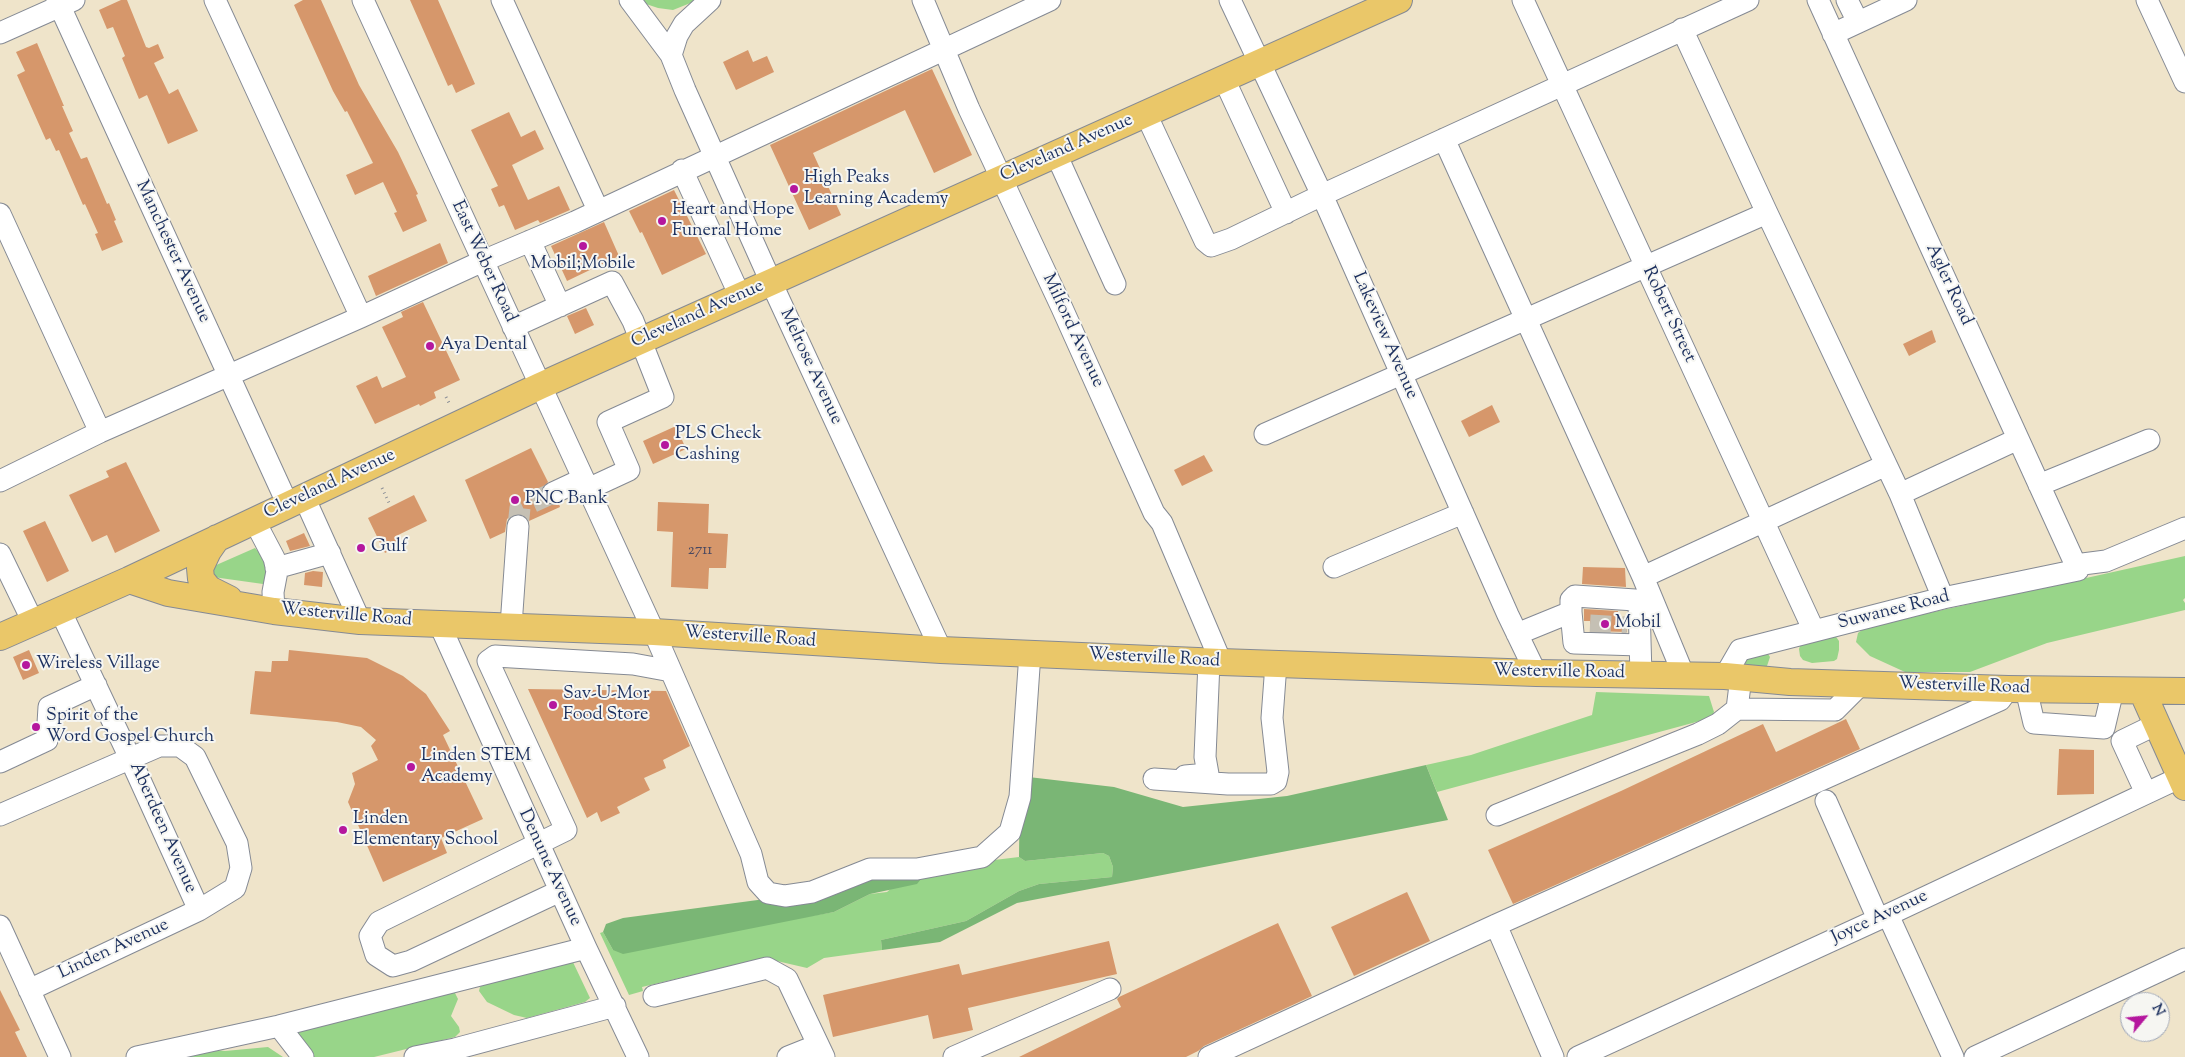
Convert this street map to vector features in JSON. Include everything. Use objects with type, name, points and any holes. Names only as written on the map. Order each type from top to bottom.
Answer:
[{"type":"main road","name":"Cleveland Avenue","points":[[0,637],[128,580],[540,386],[1399,0]]},
{"type":"main road","points":[[216,538],[200,568],[201,579],[209,589],[238,604]]},
{"type":"main road","name":"Westerville Road","points":[[128,580],[168,593],[274,611],[360,621],[643,632],[941,650],[1215,662],[1536,673],[1733,677],[1790,682],[2017,689],[2185,691]]},
{"type":"main road","points":[[2142,691],[2183,782]]},
{"type":"street","points":[[215,0],[361,317]]},
{"type":"street","name":"East Weber Road","points":[[363,0],[585,484],[643,632],[671,671],[751,854],[758,882],[768,893],[785,896],[812,892],[870,869],[917,869],[982,857],[1010,832],[1020,797],[1030,653]]},
{"type":"street","points":[[502,0],[598,210]]},
{"type":"street","name":"Melrose Avenue","points":[[630,0],[671,55],[771,282],[941,650]]},
{"type":"street","points":[[671,55],[677,36],[684,24],[710,0]]},
{"type":"street","name":"Milford Avenue","points":[[923,0],[1000,179],[1062,308],[1154,513],[1162,523],[1215,662]]},
{"type":"street","points":[[0,481],[100,432],[230,376],[530,241],[1050,0]]},
{"type":"street","name":"Lakeview Avenue","points":[[1230,0],[1258,63],[1322,195],[1536,673]]},
{"type":"street","name":"Robert Street","points":[[1523,0],[1814,631]]},
{"type":"street","name":"Agler Road","points":[[1818,0],[2077,567]]},
{"type":"street","points":[[1847,0],[1858,22]]},
{"type":"street","points":[[1834,34],[1906,0]]},
{"type":"street","points":[[2147,0],[2179,55],[2185,82]]},
{"type":"street","points":[[0,33],[64,2]]},
{"type":"street","name":"Manchester Avenue","points":[[64,2],[230,376],[296,501],[330,553],[360,621]]},
{"type":"street","points":[[1146,114],[1205,241],[1211,246],[1230,239],[1562,85],[1736,2]]},
{"type":"street","points":[[1682,29],[1900,494],[1943,598]]},
{"type":"street","points":[[1224,78],[1286,213]]},
{"type":"street","points":[[1444,139],[1642,577],[1684,676]]},
{"type":"street","points":[[1056,154],[1114,284]]},
{"type":"street","points":[[682,170],[740,296]]},
{"type":"street","points":[[1265,434],[1767,213]]},
{"type":"street","points":[[0,214],[100,432]]},
{"type":"street","points":[[530,241],[560,306]]},
{"type":"street","points":[[513,327],[612,282],[633,321],[663,397],[608,422],[629,470],[553,493]]},
{"type":"street","points":[[1900,494],[2018,439]]},
{"type":"street","points":[[2039,484],[2149,440]]},
{"type":"street","points":[[1642,577],[1886,465]]},
{"type":"street","points":[[1334,567],[1463,513]]},
{"type":"street","points":[[254,520],[274,558],[276,568],[273,592],[274,611]]},
{"type":"street","points":[[511,626],[518,526]]},
{"type":"street","name":"Suwanee Road","points":[[1733,677],[1740,650],[1943,598],[2106,561],[2185,528]]},
{"type":"street","points":[[276,568],[330,553]]},
{"type":"street","points":[[0,554],[33,622]]},
{"type":"street","points":[[1576,674],[1577,626],[1571,600],[1575,596],[1635,600],[1639,605],[1635,633],[1641,675]]},
{"type":"street","name":"Aberdeen Avenue","points":[[60,610],[199,910]]},
{"type":"street","name":"Denune Avenue","points":[[439,623],[586,948],[638,1057]]},
{"type":"street","points":[[1517,634],[1577,626],[1635,633]]},
{"type":"street","points":[[566,660],[567,629]]},
{"type":"street","points":[[633,664],[643,632]]},
{"type":"street","points":[[560,891],[411,961],[393,966],[376,955],[370,936],[379,922],[566,830],[488,661],[495,656],[633,664],[671,671]]},
{"type":"street","points":[[1215,662],[1205,757],[1208,774],[1154,779],[1236,784],[1271,784],[1276,781],[1278,772],[1272,718],[1276,664]]},
{"type":"street","points":[[1733,677],[1737,709]]},
{"type":"street","points":[[1497,814],[1698,734],[1718,724],[1737,709],[1835,710],[1861,684]]},
{"type":"street","points":[[0,762],[47,740],[49,707],[96,685]]},
{"type":"street","points":[[1209,1057],[2000,700],[2017,689],[2034,723],[2104,728],[2122,741],[2146,793]]},
{"type":"street","points":[[2104,728],[2113,690]]},
{"type":"street","points":[[2122,741],[2157,724]]},
{"type":"street","name":"Linden Avenue","points":[[0,815],[158,746],[180,746],[195,757],[237,843],[242,868],[235,888],[199,910],[29,990]]},
{"type":"street","name":"Joyce Avenue","points":[[1578,1057],[1883,917],[2146,793],[2183,782]]},
{"type":"street","points":[[1826,800],[1953,1057]]},
{"type":"street","points":[[0,926],[60,1057]]},
{"type":"street","points":[[1496,926],[1553,1057]]},
{"type":"street","points":[[137,1057],[279,1026],[586,948]]},
{"type":"street","points":[[1975,1057],[2185,959]]},
{"type":"street","points":[[654,996],[767,968],[787,979],[821,1051],[788,1057]]},
{"type":"street","points":[[954,1057],[1110,989]]},
{"type":"street","points":[[415,1057],[457,1053],[615,1006]]},
{"type":"street","points":[[279,1026],[303,1057]]},
{"type":"path","points":[[446,397],[449,403]]},
{"type":"path","points":[[382,488],[390,505]]},
{"type":"green space","points":[[643,0],[698,0],[673,10],[646,4]]},
{"type":"green space","points":[[255,548],[266,560],[268,578],[263,584],[213,577],[214,566]]},
{"type":"green space","points":[[2185,556],[2185,598],[2183,600],[2185,610],[2047,643],[1970,672],[1905,672],[1870,656],[1856,642],[1858,633],[1866,627]]},
{"type":"green space","points":[[1834,634],[1839,641],[1839,650],[1837,659],[1834,661],[1812,663],[1803,660],[1800,656],[1799,649],[1801,643]]},
{"type":"green space","points":[[1768,654],[1770,657],[1767,666],[1764,668],[1744,667],[1748,655]]},
{"type":"green space","points":[[1596,692],[1709,696],[1714,712],[1711,718],[1437,792],[1426,765],[1471,755],[1592,715]]},
{"type":"green space","points":[[1426,765],[1448,820],[1017,903],[940,942],[882,950],[881,940],[966,921],[1019,891],[1039,884],[1112,877],[1113,867],[1109,856],[1103,853],[1025,861],[1019,857],[1020,776],[1114,787],[1183,807],[1287,796]]},
{"type":"green space","points":[[1103,853],[1109,856],[1113,867],[1112,877],[1039,884],[1019,891],[966,921],[881,940],[882,950],[824,958],[807,968],[764,958],[642,987],[643,991],[629,995],[600,933],[603,932],[613,950],[834,912],[870,894],[887,892],[912,870],[1019,857],[1025,861]]},
{"type":"green space","points":[[920,875],[921,879],[917,884],[870,894],[834,912],[623,954],[613,950],[603,932],[606,924],[623,918],[825,891],[867,877]]},
{"type":"green space","points":[[571,958],[590,998],[585,1002],[527,1018],[514,1015],[487,1002],[479,991],[486,981]]},
{"type":"green space","points":[[449,990],[455,993],[458,999],[451,1016],[459,1027],[460,1032],[455,1037],[374,1057],[304,1057],[296,1031]]},
{"type":"green space","points":[[268,1047],[283,1057],[175,1057],[206,1049],[225,1051]]},
{"type":"building","points":[[121,0],[127,0],[146,47],[149,48],[158,44],[164,58],[154,63],[169,94],[178,89],[198,131],[168,144],[147,95],[139,99],[122,58],[125,56],[113,27],[107,29],[99,10]]},
{"type":"building","points":[[303,0],[321,0],[359,85],[398,152],[418,194],[416,195],[427,221],[403,232],[394,213],[397,212],[383,182],[355,195],[346,175],[373,163],[347,111],[345,112],[333,91],[294,5]]},
{"type":"building","points":[[410,0],[438,0],[475,84],[456,93],[452,84],[448,86]]},
{"type":"building","points":[[37,43],[73,131],[69,133],[81,159],[87,157],[107,204],[109,203],[123,242],[102,251],[95,234],[98,233],[85,204],[83,205],[59,150],[56,151],[50,138],[46,140],[17,75],[25,71],[16,52]]},
{"type":"building","points":[[748,50],[753,62],[767,56],[774,72],[736,90],[723,62]]},
{"type":"building","points":[[932,69],[972,155],[934,173],[905,110],[813,153],[841,215],[809,230],[770,145]]},
{"type":"building","points":[[509,112],[521,137],[535,130],[544,149],[512,165],[528,200],[559,186],[570,210],[540,223],[538,220],[515,230],[504,205],[499,207],[491,189],[498,186],[471,130]]},
{"type":"building","name":"Heart and Hope Funeral Home","points":[[674,190],[706,254],[662,275],[642,232],[640,233],[629,211]]},
{"type":"building","points":[[604,222],[619,256],[567,281],[551,246]]},
{"type":"building","points":[[440,243],[448,263],[376,296],[368,276]]},
{"type":"building","points":[[423,302],[460,380],[434,392],[436,398],[375,424],[356,386],[377,376],[382,388],[406,377],[382,327],[403,317],[401,312]]},
{"type":"building","points":[[586,308],[594,325],[575,334],[567,316]]},
{"type":"building","points":[[1932,330],[1936,342],[1909,356],[1903,344]]},
{"type":"building","points":[[1492,405],[1500,422],[1469,437],[1461,421]]},
{"type":"building","name":"PLS Check Cashing","points":[[676,426],[686,449],[653,464],[643,441]]},
{"type":"building","name":"PNC Bank","points":[[531,448],[548,482],[541,491],[542,499],[552,505],[559,504],[560,507],[529,521],[525,515],[513,515],[507,519],[505,532],[490,539],[465,480]]},
{"type":"building","points":[[1204,455],[1213,471],[1182,486],[1174,470]]},
{"type":"building","points":[[126,462],[160,531],[115,553],[107,535],[92,542],[69,495],[109,477],[106,471]]},
{"type":"building","points":[[414,495],[427,521],[396,536],[400,545],[385,553],[368,518]]},
{"type":"building","points":[[658,502],[709,504],[708,533],[728,534],[726,568],[709,568],[708,589],[671,587],[673,532],[657,531]]},
{"type":"building","points":[[45,521],[69,571],[47,582],[23,531]]},
{"type":"building","points":[[304,533],[310,546],[290,551],[286,541]]},
{"type":"building","points":[[1583,567],[1625,568],[1626,587],[1582,584]]},
{"type":"building","points":[[313,571],[323,572],[322,587],[304,585],[305,573]]},
{"type":"building","points":[[1584,609],[1618,611],[1618,624],[1627,624],[1627,632],[1590,631],[1590,621],[1584,621]]},
{"type":"building","name":"Wireless Village","points":[[29,650],[39,673],[23,680],[13,657]]},
{"type":"building","name":"Linden STEM Academy","points":[[289,650],[367,658],[403,676],[426,694],[450,731],[443,735],[483,819],[441,838],[447,853],[383,882],[348,802],[355,784],[352,773],[378,760],[371,746],[376,740],[361,727],[337,722],[250,714],[255,671],[271,672],[272,661],[288,661]]},
{"type":"building","points":[[528,689],[666,691],[690,746],[663,760],[666,768],[644,778],[650,790],[617,807],[620,813],[601,822],[597,812],[587,818]]},
{"type":"building","points":[[1846,719],[1860,749],[1513,904],[1488,850],[1621,791],[1763,724],[1776,752]]},
{"type":"building","points":[[2059,749],[2094,750],[2094,794],[2057,795]]},
{"type":"building","points":[[1407,892],[1430,941],[1354,976],[1331,927]]},
{"type":"building","points":[[1278,923],[1312,996],[1204,1046],[1186,1057],[1019,1057],[1121,1007],[1117,999],[1119,997]]},
{"type":"building","points":[[1109,941],[1117,974],[968,1008],[973,1030],[933,1039],[928,1015],[833,1037],[823,995],[959,964],[962,975]]},
{"type":"building","points":[[0,990],[20,1030],[15,1032],[27,1057],[0,1057]]},
{"type":"tunnel","points":[[518,526],[520,508],[553,493]]},
{"type":"tunnel","points":[[1590,625],[1627,627]]},
{"type":"place","name":"High Peaks Learning Academy","points":[[794,189]]},
{"type":"place","name":"Heart and Hope Funeral Home","points":[[662,221]]},
{"type":"place","name":"Mobil;Mobile","points":[[583,246]]},
{"type":"place","name":"Aya Dental","points":[[430,346]]},
{"type":"place","name":"PLS Check Cashing","points":[[665,445]]},
{"type":"place","name":"PNC Bank","points":[[515,500]]},
{"type":"place","name":"Gulf","points":[[361,548]]},
{"type":"place","name":"Mobil","points":[[1605,624]]},
{"type":"place","name":"Wireless Village","points":[[26,665]]},
{"type":"place","name":"Sav-U-Mor Food Store","points":[[553,705]]},
{"type":"place","name":"Spirit of the Word Gospel Church","points":[[36,727]]},
{"type":"place","name":"Linden STEM Academy","points":[[411,767]]},
{"type":"place","name":"Linden Elementary School","points":[[343,830]]}]
